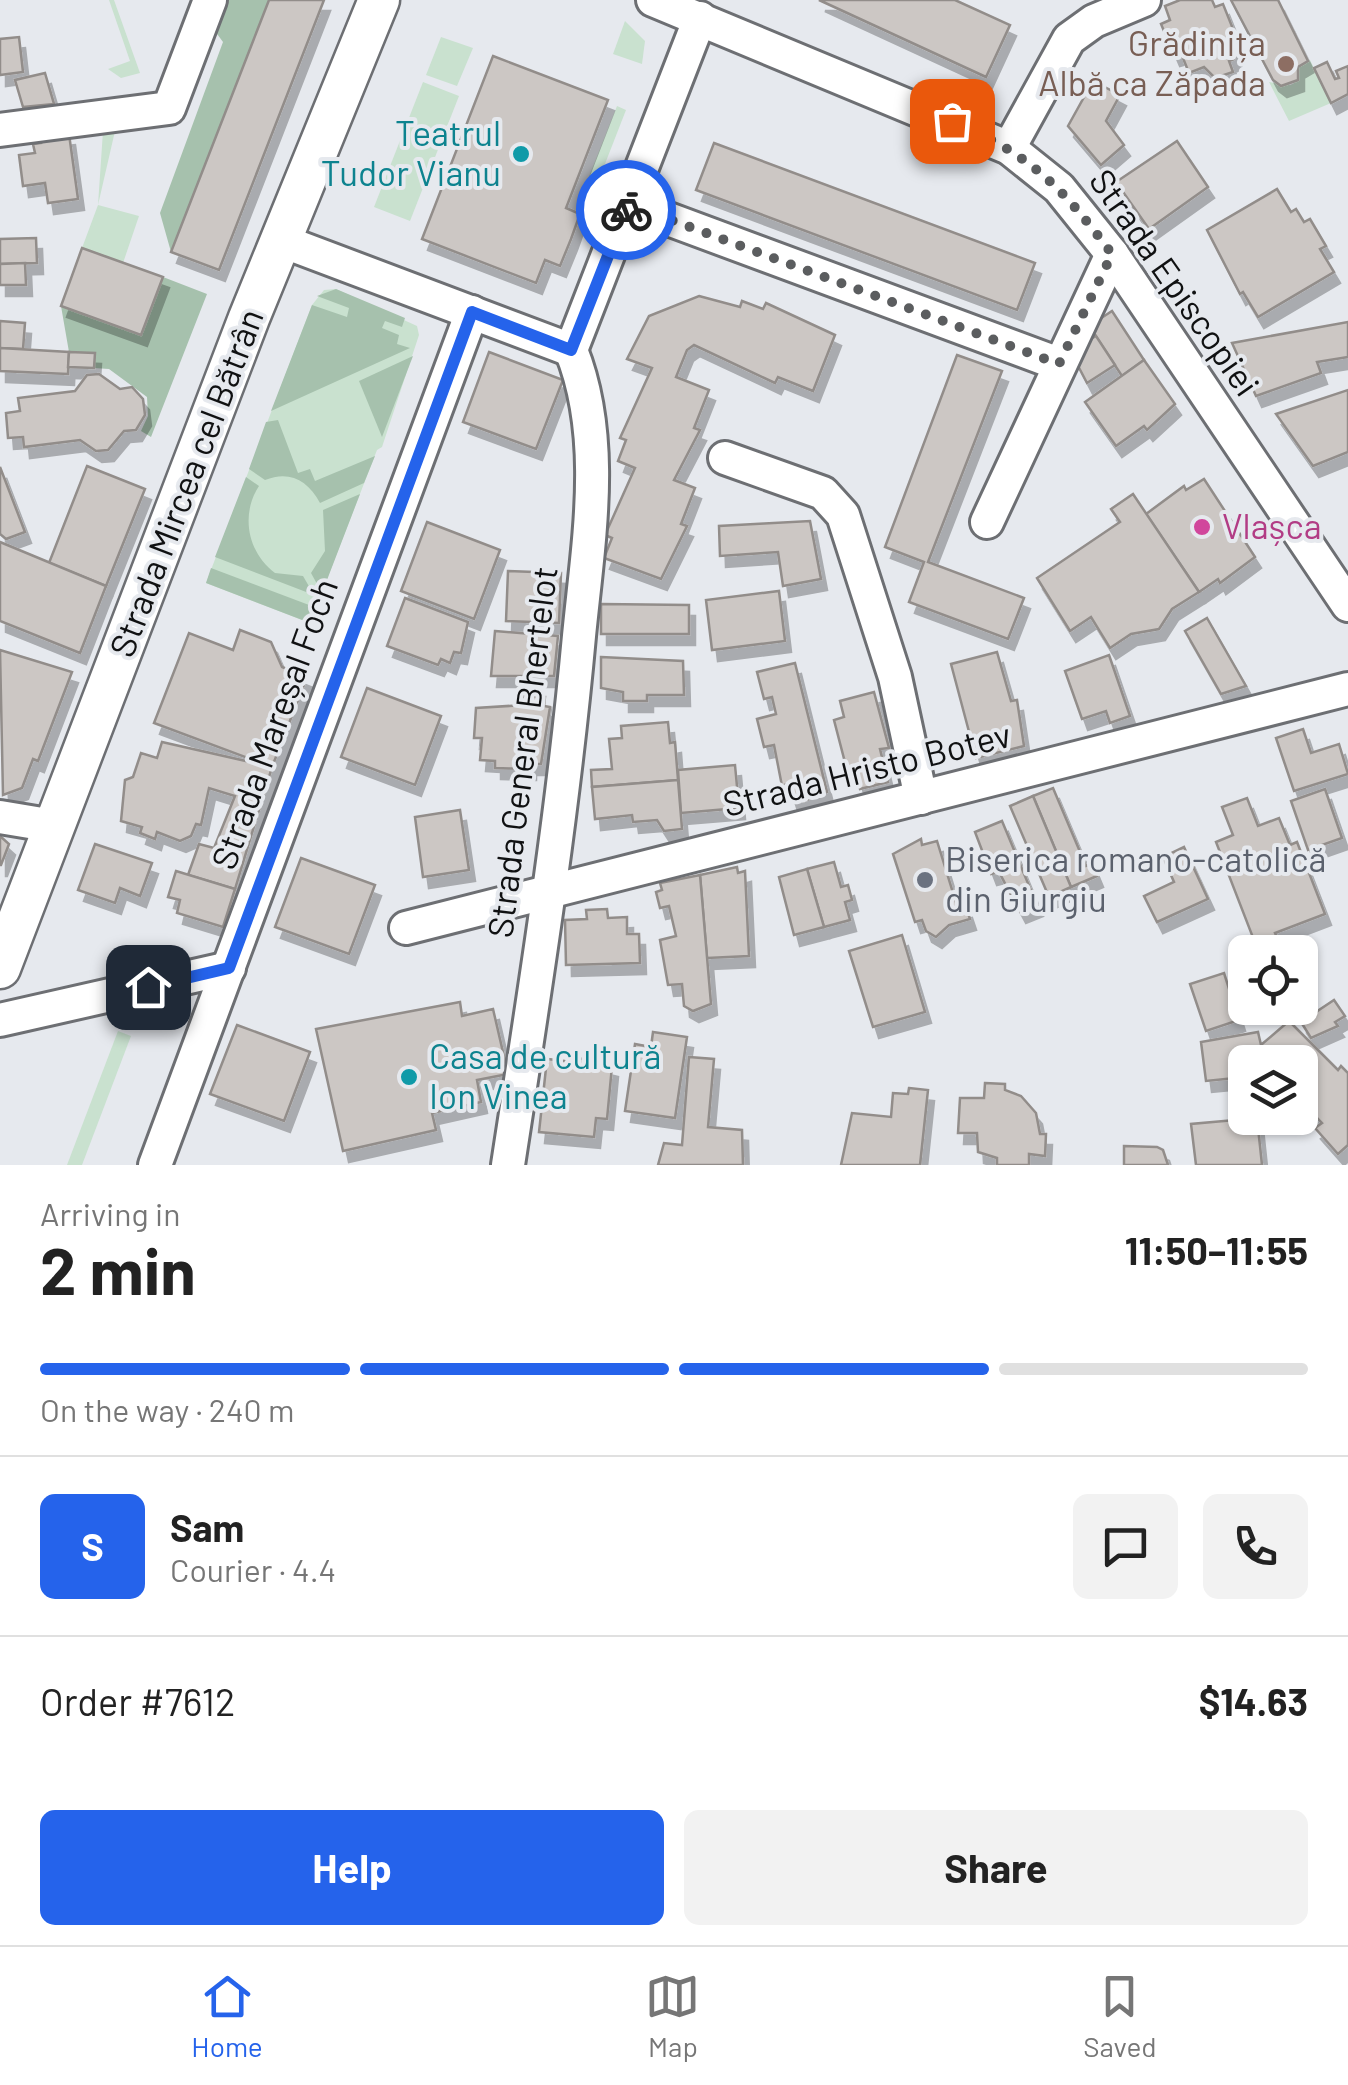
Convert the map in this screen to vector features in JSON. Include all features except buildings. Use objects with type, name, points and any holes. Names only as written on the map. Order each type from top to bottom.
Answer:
[{"type":"main road","name":"Strada Mircea cel Bătrân","points":[[0,968],[379,0]]},
{"type":"street","points":[[0,130],[169,108],[210,0]]},
{"type":"street","name":"Strada Episcopiei","points":[[653,0],[698,9],[1009,148],[1059,188],[1112,254],[1348,606]]},
{"type":"street","points":[[1009,148],[1069,39],[1094,21],[1144,0]]},
{"type":"street","points":[[282,241],[571,350],[698,9]]},
{"type":"street","points":[[628,204],[1059,364]]},
{"type":"street","points":[[987,522],[1112,254]]},
{"type":"street","name":"Strada Mareșal Foch","points":[[156,1165],[472,312]]},
{"type":"street","name":"Strada General Bhertelot","points":[[508,1165],[570,734],[592,458],[587,391],[571,350]]},
{"type":"street","points":[[725,458],[823,493],[843,514],[895,677],[921,798]]},
{"type":"street","name":"Strada Hristo Botev","points":[[406,928],[1348,688]]},
{"type":"street","points":[[0,817],[54,826]]},
{"type":"street","points":[[0,1020],[229,968]]},
{"type":"green space","points":[[109,0],[114,0],[140,73],[121,78],[108,69],[130,61]]},
{"type":"green space","points":[[217,0],[269,0],[171,252],[160,213],[223,42],[209,23]]},
{"type":"green space","points":[[625,21],[645,41],[642,64],[613,54]]},
{"type":"green space","points":[[441,37],[473,48],[457,86],[426,75]]},
{"type":"green space","points":[[1310,60],[1331,103],[1289,121],[1269,82],[1291,85],[1298,80],[1298,67]]},
{"type":"green space","points":[[423,82],[459,96],[410,221],[374,207]]},
{"type":"green space","points":[[617,106],[626,110],[596,187],[586,184]]},
{"type":"green space","points":[[103,131],[115,131],[98,205]]},
{"type":"green space","points":[[98,205],[139,216],[123,263],[82,248]]},
{"type":"green space","points":[[163,277],[207,294],[151,437],[141,431],[148,416],[147,397],[109,369],[94,368],[95,353],[69,352],[61,306],[141,335]]},
{"type":"green space","points":[[336,289],[417,326],[419,335],[382,447],[377,450],[310,623],[206,583],[312,305],[324,290]]},
{"type":"green space","points":[[336,289],[405,318],[402,327],[385,321],[382,328],[399,335],[397,344],[410,348],[271,411],[312,305],[347,317],[349,308],[317,296]]},
{"type":"green space","points":[[413,356],[382,437],[359,381]]},
{"type":"green space","points":[[278,420],[298,473],[310,469],[315,481],[375,456],[364,483],[320,503],[310,488],[297,479],[282,476],[265,480],[249,469],[266,422]]},
{"type":"green space","points":[[246,477],[259,486],[249,521],[258,555],[275,573],[303,576],[314,595],[215,557]]},
{"type":"green space","points":[[360,494],[322,593],[311,573],[325,551],[323,510]]},
{"type":"green space","points":[[211,568],[317,608],[310,623],[206,583]]},
{"type":"green space","points":[[118,1031],[131,1036],[82,1165],[67,1165]]},
{"type":"way so far","points":[[626,210],[628,204],[1059,364],[1112,254],[1034,163],[952,121]]},
{"type":"place","name":"Grădinița Albă ca Zăpada","points":[[1286,64]]},
{"type":"place","name":"Teatrul Tudor Vianu","points":[[521,154]]},
{"type":"place","name":"Vlașca","points":[[1202,527]]},
{"type":"place","name":"Biserica romano-catolică din Giurgiu","points":[[925,880]]},
{"type":"place","name":"Casa de cultură Ion Vinea","points":[[409,1077]]},
{"type":"route","points":[[148,987],[229,968],[472,312],[571,350],[626,210]]}]
